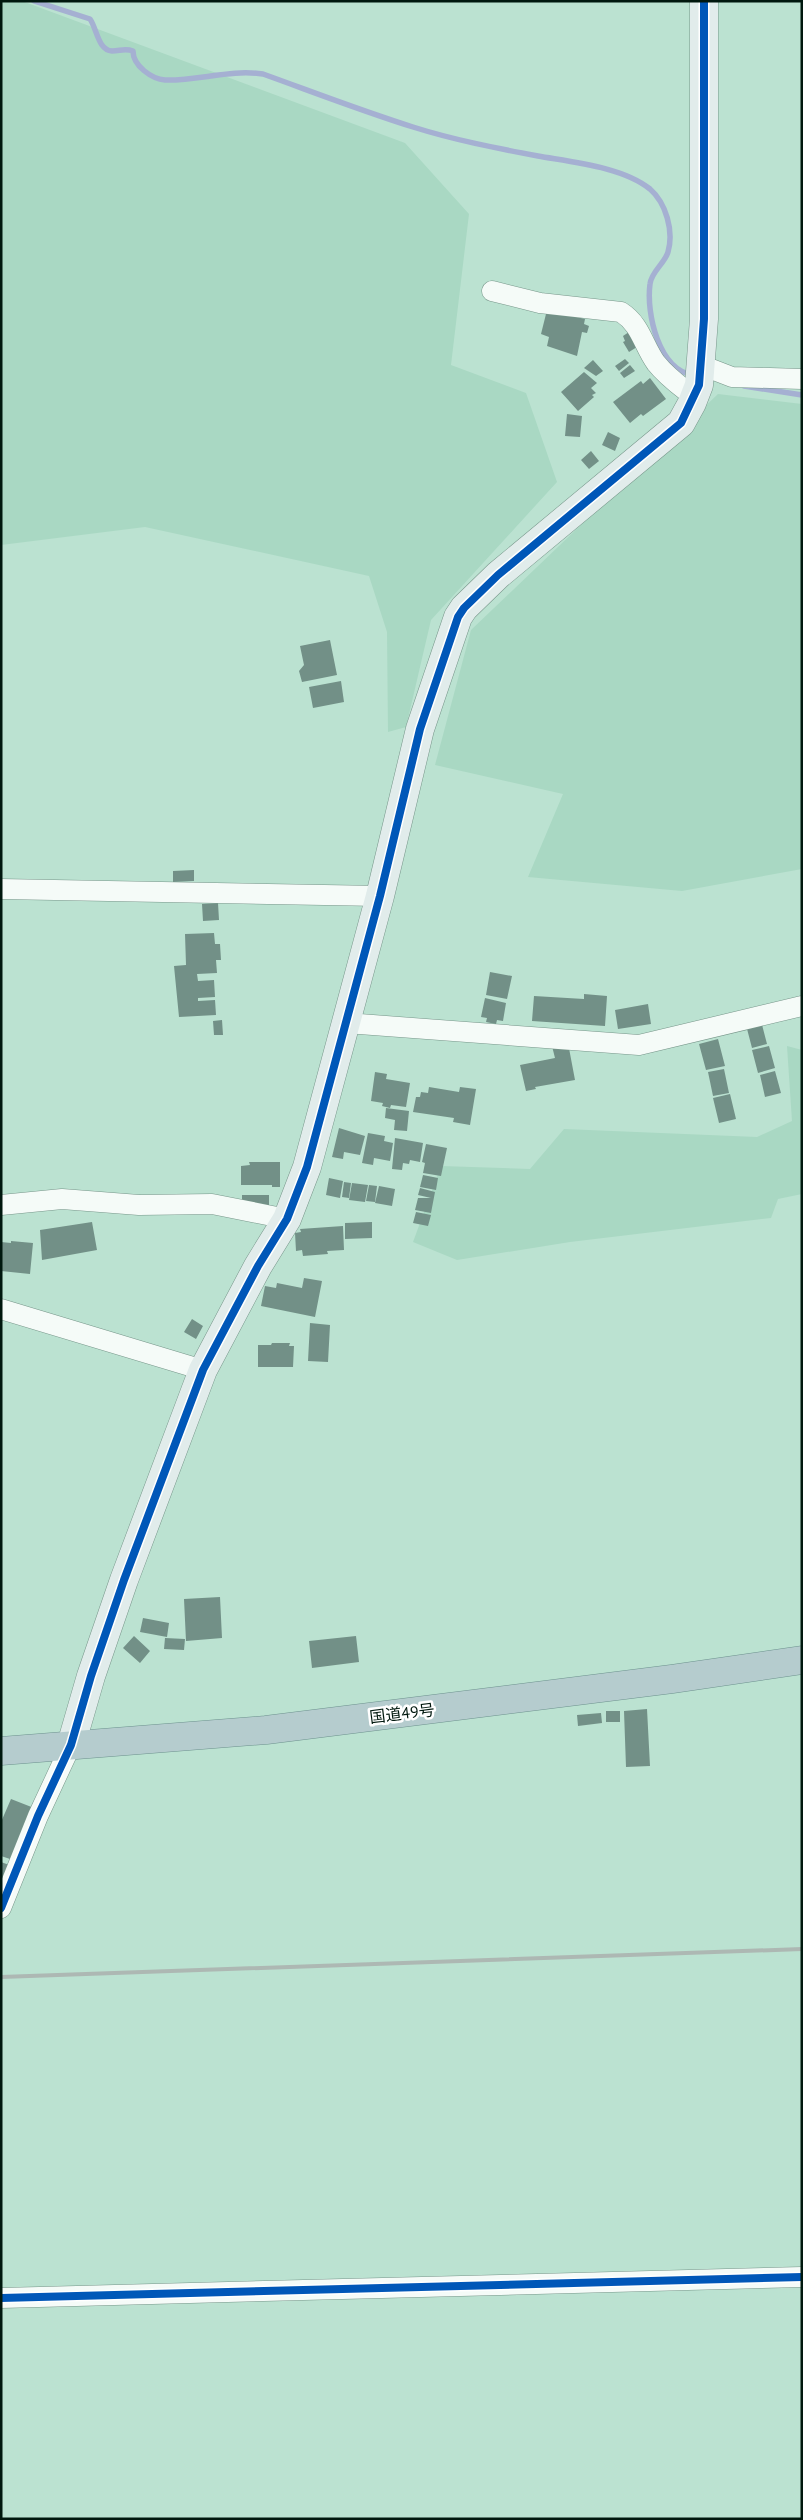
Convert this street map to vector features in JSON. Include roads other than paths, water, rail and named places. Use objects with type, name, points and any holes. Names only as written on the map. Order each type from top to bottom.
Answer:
[{"type":"highway","name":"国道49号","points":[[1,1751],[266,1730],[672,1679],[802,1660]]},
{"type":"street","points":[[1,1908],[38,1816],[71,1745],[91,1676],[124,1580],[203,1370],[258,1266],[287,1218],[306,1167],[380,896],[420,730],[455,625],[464,608],[498,575],[681,422],[699,385],[704,319],[704,1]]},
{"type":"street","points":[[492,291],[540,303],[621,312],[641,332],[650,353],[664,372],[694,396]]},
{"type":"street","points":[[701,365],[732,377],[802,379]]},
{"type":"street","points":[[1,890],[380,896]]},
{"type":"street","points":[[346,1022],[639,1045],[802,1006]]},
{"type":"street","points":[[1,1204],[62,1199],[140,1205],[212,1204],[287,1218]]},
{"type":"street","points":[[1,1309],[203,1370]]},
{"type":"street","points":[[1,2298],[802,2278]]},
{"type":"waterway","points":[[34,1],[90,19],[98,38],[107,50],[133,51],[136,62],[140,67],[160,79],[177,80],[238,73],[263,74],[428,132],[491,147],[597,166],[626,175],[639,182],[656,195],[667,218],[670,235],[668,252],[653,275],[650,284],[650,310],[653,325],[663,352],[671,363],[681,371],[693,375]]},
{"type":"waterway","points":[[744,386],[802,395]]},
{"type":"railway","points":[[1,1977],[802,1949]]}]
